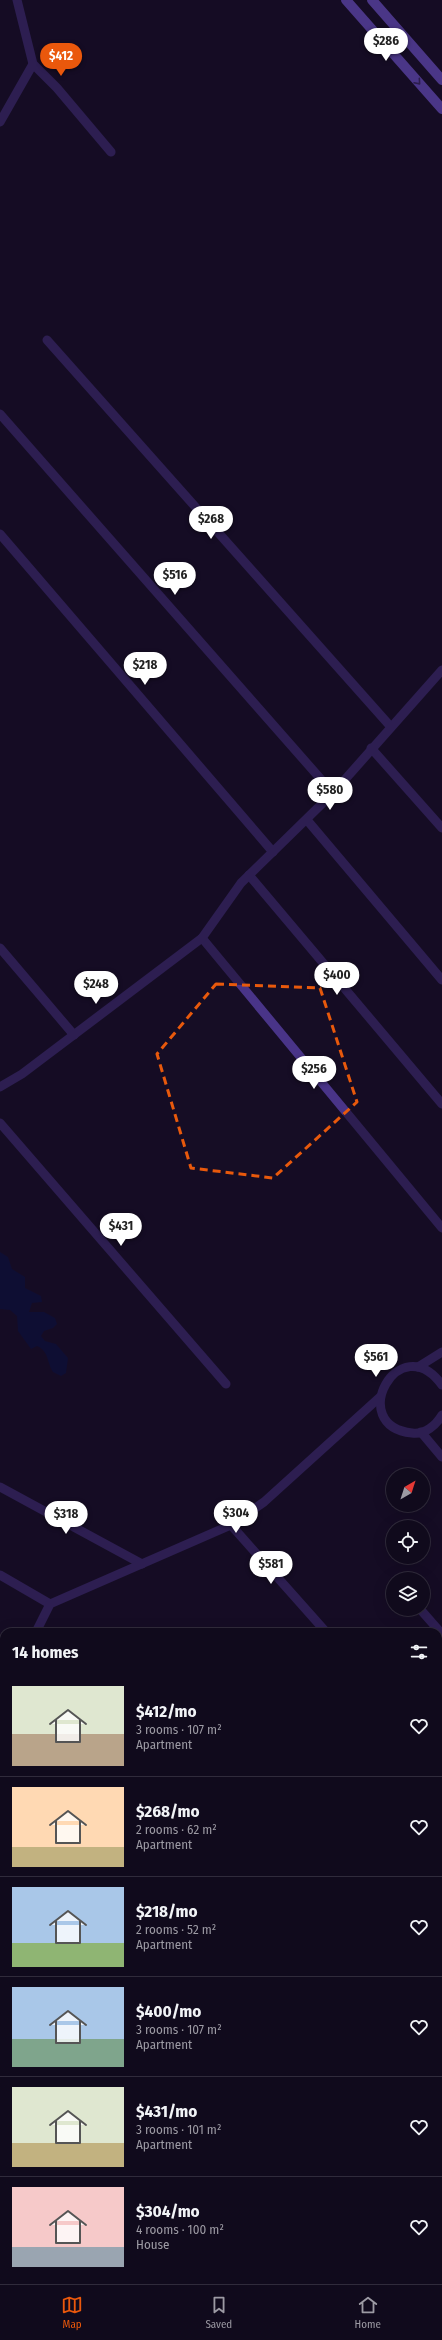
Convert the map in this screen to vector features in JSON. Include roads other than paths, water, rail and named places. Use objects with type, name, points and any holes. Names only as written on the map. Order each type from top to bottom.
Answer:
[{"type":"main road","points":[[346,0],[442,109]]},
{"type":"main road","points":[[372,0],[442,80]]},
{"type":"street","points":[[17,0],[33,64],[57,88],[111,152]]},
{"type":"street","points":[[0,122],[33,64]]},
{"type":"street","points":[[47,340],[391,727]]},
{"type":"street","points":[[0,414],[333,793]]},
{"type":"street","points":[[0,534],[273,852]]},
{"type":"street","points":[[2,1083],[22,1074],[202,938],[241,883],[333,793],[371,748],[442,670]]},
{"type":"street","points":[[371,748],[442,828]]},
{"type":"street","points":[[307,820],[442,980]]},
{"type":"street","points":[[249,875],[442,1104]]},
{"type":"street","points":[[202,938],[442,1228]]},
{"type":"street","points":[[0,948],[74,1035]]},
{"type":"street","points":[[0,1123],[226,1384]]},
{"type":"street","points":[[38,1628],[50,1604],[231,1524],[264,1502],[380,1397],[388,1378],[399,1370],[418,1367],[442,1352]]},
{"type":"street","points":[[418,1367],[435,1376],[442,1385]]},
{"type":"street","points":[[380,1397],[383,1414],[390,1425],[402,1432],[414,1434],[427,1430],[441,1418]]},
{"type":"street","points":[[421,1432],[442,1457]]},
{"type":"street","points":[[0,1487],[142,1564]]},
{"type":"street","points":[[231,1524],[322,1628]]},
{"type":"street","points":[[0,1575],[50,1604]]},
{"type":"street","points":[[426,1616],[437,1628]]}]
